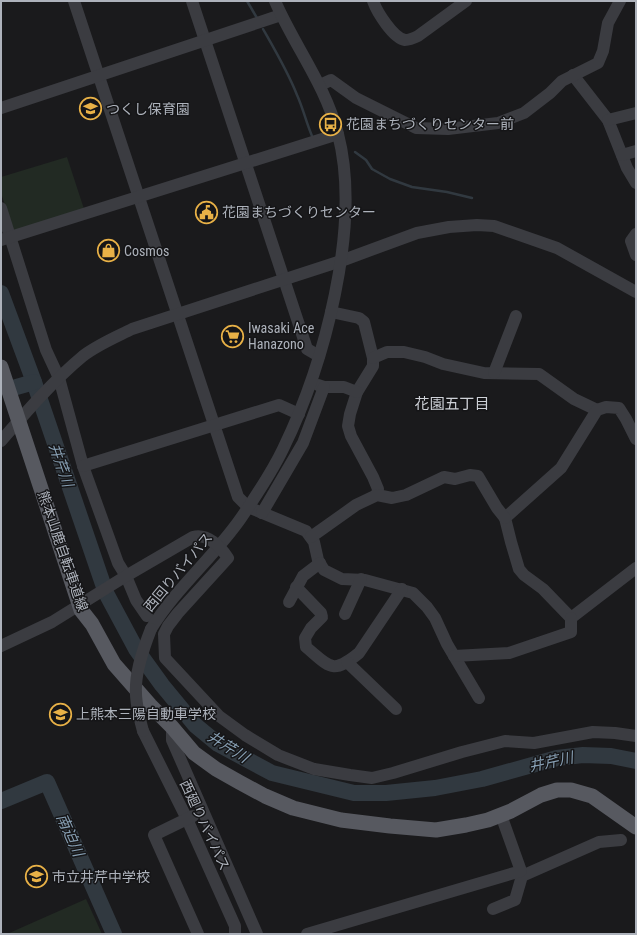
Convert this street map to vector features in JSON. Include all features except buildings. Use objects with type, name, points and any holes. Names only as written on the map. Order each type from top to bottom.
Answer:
[{"type":"main road","name":"熊本山鹿自転車道線","points":[[1,367],[21,417],[82,603],[81,610],[92,624],[114,664],[194,753],[216,769],[265,796],[293,808],[341,820],[436,830],[474,824],[488,820],[501,815],[541,794],[557,790],[571,790],[592,796],[636,827]]},
{"type":"street","points":[[74,1],[238,497],[248,506],[306,531],[314,542],[320,563],[324,570],[342,579],[365,580],[413,593],[427,607],[435,618],[454,656],[479,698]]},
{"type":"street","points":[[192,1],[307,349],[319,356]]},
{"type":"street","name":"西回りバイパス","points":[[143,731],[137,706],[136,686],[141,657],[158,631],[162,610],[219,548],[242,516],[283,450],[312,381],[331,312],[345,232],[346,211],[343,163],[338,134],[320,85],[281,15],[275,1]]},
{"type":"street","points":[[373,1],[377,11],[397,36],[404,40],[410,40],[418,36],[466,1]]},
{"type":"street","points":[[320,85],[331,80],[356,98],[416,128],[448,129],[498,123],[524,112],[550,93],[562,81],[598,63],[603,51],[608,23],[620,1]]},
{"type":"street","points":[[1,108],[204,39],[281,15]]},
{"type":"street","points":[[573,75],[608,120],[627,168],[636,183]]},
{"type":"street","points":[[608,120],[636,113]]},
{"type":"street","points":[[6,238],[338,134]]},
{"type":"street","points":[[622,155],[636,151]]},
{"type":"street","points":[[1,208],[6,238],[57,380],[83,466],[118,563],[136,600],[147,616]]},
{"type":"street","points":[[1,441],[21,417],[84,355],[132,329],[284,280],[417,233],[477,224],[494,226],[557,248],[636,292]]},
{"type":"street","points":[[636,234],[631,241],[636,255]]},
{"type":"street","points":[[331,312],[359,318],[364,322],[373,358],[373,366],[357,392],[348,426],[351,436],[378,489],[377,495]]},
{"type":"street","points":[[494,373],[516,316]]},
{"type":"street","points":[[373,358],[387,352],[404,352],[456,367],[484,373],[539,374],[574,399],[597,410]]},
{"type":"street","points":[[312,381],[324,387],[344,387],[357,392]]},
{"type":"street","points":[[262,513],[303,443],[324,387]]},
{"type":"street","points":[[83,466],[213,424],[278,405],[299,414]]},
{"type":"street","points":[[506,518],[561,468],[597,410],[606,407],[619,408],[636,439]]},
{"type":"street","points":[[311,537],[356,505],[377,495],[392,498],[406,495],[444,476],[455,479],[470,475],[478,476],[497,508],[506,518],[519,569],[571,618],[571,632],[509,653],[454,656]]},
{"type":"street","points":[[1,646],[52,622],[193,537],[199,535],[204,536],[219,548]]},
{"type":"street","points":[[289,602],[303,576],[320,563]]},
{"type":"street","points":[[571,618],[636,568]]},
{"type":"street","points":[[345,614],[360,580]]},
{"type":"street","points":[[296,587],[321,613],[322,617],[311,628],[305,638],[306,647],[329,667],[337,667],[359,653],[402,590]]},
{"type":"street","points":[[158,631],[164,658],[219,716],[278,755],[314,769],[372,778],[462,752],[505,742],[534,743],[593,732],[636,736]]},
{"type":"street","points":[[347,662],[396,709]]},
{"type":"street","points":[[172,728],[172,740],[257,934]]},
{"type":"street","name":"西廻りバイパス","points":[[143,731],[187,819],[235,926],[235,934]]},
{"type":"street","points":[[198,934],[154,835],[203,812]]},
{"type":"street","points":[[493,909],[515,900],[521,874],[501,815]]},
{"type":"street","points":[[307,934],[521,874],[599,842],[621,840]]},
{"type":"shaded area","points":[[67,157],[84,209],[14,232],[1,193],[1,177]]},
{"type":"shaded area","points":[[86,899],[102,934],[7,934]]},
{"type":"waterway","points":[[247,1],[257,18]]},
{"type":"waterway","points":[[263,29],[290,78],[312,136]]},
{"type":"waterway","points":[[355,152],[366,160],[372,169],[390,179],[412,187],[447,192],[472,198]]},
{"type":"waterway","name":"井芹川","points":[[1,293],[34,382],[106,593],[136,649],[162,685],[195,725],[218,744],[272,773],[354,793],[386,793],[435,788],[482,779],[557,758],[583,755],[611,756],[636,761]]},
{"type":"waterway","name":"南迫川","points":[[13,388],[34,382]]},
{"type":"waterway","name":"南迫川","points":[[1,801],[47,782],[114,934]]},
{"type":"place","name":"つくし保育園","points":[[90,109]]},
{"type":"place","name":"花園まちづくりセンター前","points":[[331,124]]},
{"type":"place","name":"花園まちづくりセンター","points":[[206,212]]},
{"type":"place","name":"Cosmos","points":[[109,251]]},
{"type":"place","name":"Iwasaki Ace Hanazono","points":[[232,336]]},
{"type":"place","name":"上熊本三陽自動車学校","points":[[61,714]]},
{"type":"place","name":"市立井芹中学校","points":[[37,877]]},
{"type":"district","name":"花園五丁目","points":[[452,404]]}]
